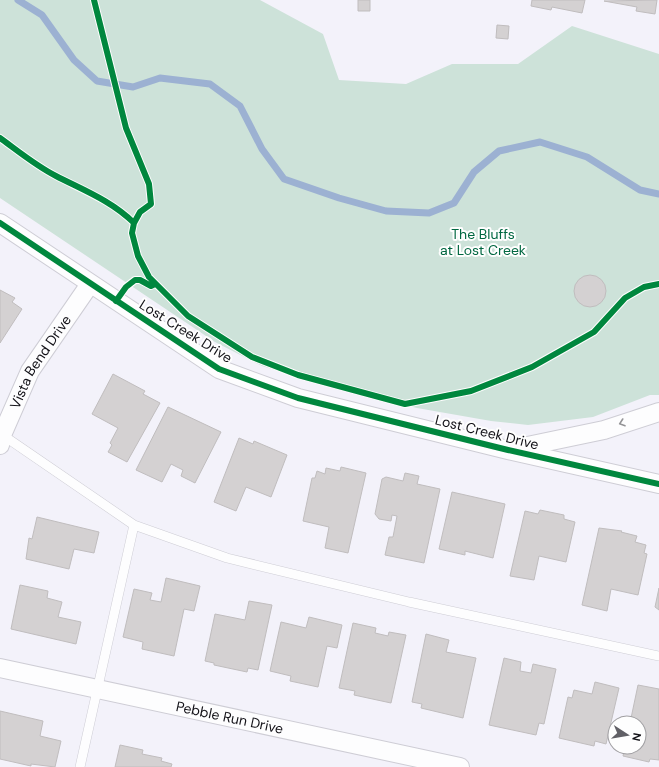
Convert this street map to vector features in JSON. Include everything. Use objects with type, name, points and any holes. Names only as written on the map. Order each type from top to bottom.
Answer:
[{"type":"street","name":"Lost Creek Drive","points":[[0,224],[219,369],[298,398],[508,450],[659,484]]},
{"type":"street","name":"Vista Bend Drive","points":[[1,438],[30,371],[90,284]]},
{"type":"street","name":"Lost Creek Drive","points":[[508,450],[604,430],[659,412]]},
{"type":"street","name":"Pebble Run Drive","points":[[0,668],[460,767]]},
{"type":"lane","points":[[1,438],[134,526],[227,558],[408,602],[659,656]]},
{"type":"lane","points":[[80,767],[134,526]]},
{"type":"green space","name":"The Bluffs at Lost Creek","points":[[0,0],[260,0],[323,34],[339,80],[406,84],[452,64],[518,64],[572,26],[659,54],[659,395],[650,395],[593,417],[528,425],[491,421],[417,408],[314,382],[262,366],[215,342],[0,198]]},
{"type":"building","points":[[358,0],[370,0],[370,11],[358,11]]},
{"type":"building","points":[[532,0],[585,0],[582,13],[552,7],[551,10],[531,6]]},
{"type":"building","points":[[657,0],[655,14],[636,11],[637,7],[604,1]]},
{"type":"building","points":[[497,25],[509,26],[508,39],[496,38]]},
{"type":"building","points":[[590,275],[601,280],[606,291],[601,302],[590,307],[579,302],[574,291],[579,280]]},
{"type":"building","points":[[0,290],[15,298],[12,302],[22,309],[0,343]]},
{"type":"building","points":[[113,374],[145,391],[143,394],[160,403],[127,462],[108,452],[112,445],[110,443],[118,428],[92,414]]},
{"type":"building","points":[[168,407],[221,432],[195,483],[181,476],[183,470],[171,464],[162,482],[136,470]]},
{"type":"building","points":[[239,438],[253,444],[254,441],[287,455],[271,497],[246,487],[236,511],[214,502]]},
{"type":"building","points":[[341,467],[366,473],[348,553],[325,548],[329,527],[303,521],[312,478],[315,478],[317,471],[325,474],[326,468],[340,471]]},
{"type":"building","points":[[405,473],[419,476],[417,484],[440,489],[424,563],[385,555],[389,537],[393,537],[397,516],[392,515],[391,521],[379,519],[375,514],[382,479],[386,477],[403,481]]},
{"type":"building","points":[[452,492],[505,504],[493,558],[465,551],[465,555],[439,549]]},
{"type":"building","points":[[540,510],[564,515],[564,519],[575,522],[566,562],[539,556],[534,580],[510,576],[525,511],[538,514]]},
{"type":"building","points":[[37,517],[99,532],[94,553],[74,549],[69,569],[26,559],[29,538],[32,539]]},
{"type":"building","points":[[599,528],[622,531],[621,532],[637,536],[635,542],[646,545],[644,553],[647,554],[638,595],[611,589],[607,611],[582,605]]},
{"type":"building","points":[[166,578],[200,586],[194,611],[184,609],[174,656],[142,649],[143,642],[123,637],[134,589],[152,593],[150,600],[161,602]]},
{"type":"building","points":[[20,585],[48,591],[47,598],[62,602],[58,617],[81,622],[76,644],[11,629]]},
{"type":"building","points":[[659,588],[659,610],[655,607]]},
{"type":"building","points":[[249,601],[272,605],[258,670],[248,668],[247,672],[214,665],[214,663],[205,661],[215,614],[245,620]]},
{"type":"building","points":[[309,617],[342,625],[337,648],[327,646],[318,687],[290,681],[291,676],[270,671],[281,622],[306,628]]},
{"type":"building","points":[[353,623],[376,628],[375,633],[388,636],[389,632],[406,635],[391,703],[354,695],[355,691],[339,688]]},
{"type":"building","points":[[426,634],[449,640],[446,652],[476,658],[463,718],[421,708],[422,704],[412,702]]},
{"type":"building","points":[[504,658],[521,662],[520,671],[531,673],[533,664],[556,669],[544,724],[539,723],[536,735],[489,725]]},
{"type":"building","points":[[595,682],[619,688],[613,715],[607,715],[606,744],[595,741],[594,746],[559,738],[568,697],[572,698],[574,690],[592,694]]},
{"type":"building","points":[[638,685],[659,689],[659,760],[650,759],[649,762],[623,756],[647,755],[647,715],[632,715]]},
{"type":"building","points":[[0,711],[43,721],[40,736],[61,741],[55,767],[31,764],[31,766],[0,759]]},
{"type":"building","points":[[120,745],[143,750],[142,754],[162,758],[161,761],[172,764],[171,767],[115,767]]},
{"type":"waterway","points":[[18,0],[42,15],[74,60],[97,81],[133,87],[160,78],[210,84],[240,106],[262,149],[284,179],[339,198],[386,211],[429,213],[454,203],[474,172],[499,151],[540,142],[587,157],[640,190],[659,194]]},
{"type":"cycle path","points":[[94,0],[126,128],[149,184],[151,204],[140,212],[134,223],[132,233],[138,256],[149,277],[188,316],[252,357],[298,375],[405,404],[471,391],[532,367],[594,332],[625,298],[644,287],[659,284]]},
{"type":"cycle path","points":[[0,138],[41,168],[107,202],[134,223]]},
{"type":"cycle path","points":[[0,223],[219,369],[298,398],[508,450],[659,484]]},
{"type":"cycle path","points":[[116,301],[126,287],[135,280],[140,280],[151,286],[155,284]]}]
